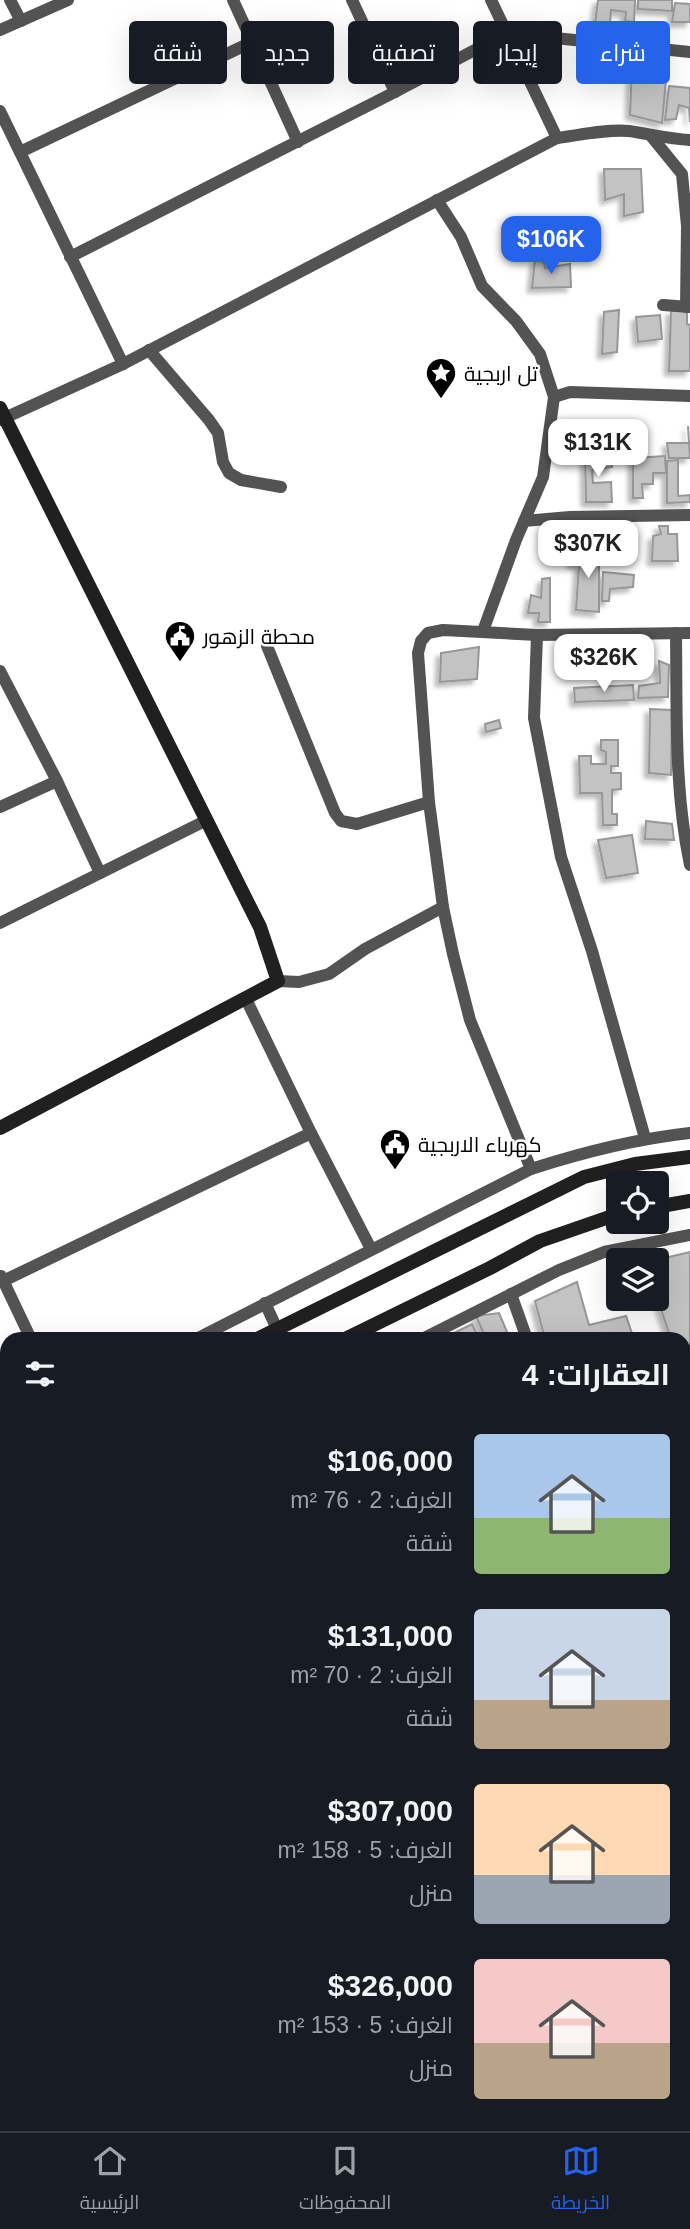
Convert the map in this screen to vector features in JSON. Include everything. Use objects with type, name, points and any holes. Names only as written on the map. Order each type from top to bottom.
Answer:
[{"type":"street","points":[[10,0],[21,21]]},
{"type":"street","points":[[0,30],[68,0]]},
{"type":"street","points":[[233,0],[242,21]]},
{"type":"street","points":[[352,0],[395,92]]},
{"type":"street","points":[[491,0],[501,21]]},
{"type":"street","points":[[562,39],[690,52]]},
{"type":"street","points":[[20,152],[241,47]]},
{"type":"street","points":[[71,257],[473,51]]},
{"type":"street","points":[[271,84],[298,142]]},
{"type":"street","points":[[531,84],[557,138]]},
{"type":"street","points":[[0,111],[123,364]]},
{"type":"street","points":[[278,981],[260,927],[1,415],[123,364],[557,138],[627,131],[690,141]]},
{"type":"street","points":[[650,136],[682,174],[688,226],[688,307],[663,305]]},
{"type":"street","points":[[437,200],[461,237],[482,286],[516,321],[540,354],[554,397],[543,477],[483,631]]},
{"type":"street","points":[[149,350],[218,433],[223,462],[229,473],[241,480],[281,487]]},
{"type":"street","points":[[554,397],[570,392],[690,396]]},
{"type":"street","points":[[524,521],[570,517],[690,515]]},
{"type":"street","points":[[531,1169],[470,1020],[443,907],[429,802],[418,653],[421,641],[428,633],[443,630],[537,635],[690,633]]},
{"type":"street","points":[[676,633],[684,753],[684,835],[690,865]]},
{"type":"street","points":[[537,635],[534,718],[561,857],[592,951],[645,1138]]},
{"type":"street","points":[[267,646],[335,813],[341,821],[357,824],[429,802]]},
{"type":"street","points":[[0,671],[57,781],[100,873]]},
{"type":"street","points":[[0,807],[57,781]]},
{"type":"street","points":[[0,923],[205,821]]},
{"type":"street","points":[[0,1128],[278,981],[299,982],[329,974],[365,949],[443,907]]},
{"type":"street","points":[[246,999],[371,1249]]},
{"type":"street","points":[[28,1332],[2,1278],[311,1133]]},
{"type":"street","points":[[209,1332],[531,1169],[582,1152],[645,1138],[690,1133]]},
{"type":"street","points":[[271,1332],[584,1177],[635,1164],[690,1157]]},
{"type":"street","points":[[669,1205],[690,1201]]},
{"type":"street","points":[[359,1332],[540,1241],[606,1218]]},
{"type":"street","points":[[436,1332],[559,1270],[604,1252],[690,1235]]},
{"type":"street","points":[[511,1294],[525,1332]]},
{"type":"street","points":[[265,1303],[277,1329]]},
{"type":"building","points":[[598,0],[635,0],[634,21],[625,21],[626,12],[611,10],[610,21],[595,21]]},
{"type":"building","points":[[638,0],[672,0],[672,11],[638,9]]},
{"type":"building","points":[[675,3],[690,4],[690,22],[672,22]]},
{"type":"building","points":[[631,84],[666,84],[662,123],[630,115]]},
{"type":"building","points":[[669,86],[690,88],[690,122],[689,108],[679,105],[676,119],[665,120]]},
{"type":"building","points":[[604,169],[641,169],[643,212],[624,216],[624,194],[605,200]]},
{"type":"building","points":[[535,259],[544,262],[545,268],[570,264],[571,287],[532,288]]},
{"type":"building","points":[[619,310],[617,352],[602,354],[604,312]]},
{"type":"building","points":[[671,311],[687,311],[687,324],[690,325],[690,371],[669,371]]},
{"type":"building","points":[[660,315],[662,339],[638,342],[636,317]]},
{"type":"building","points":[[688,426],[690,458],[669,458],[667,443],[689,443]]},
{"type":"building","points":[[585,454],[612,455],[612,467],[592,470],[593,483],[611,482],[612,502],[586,502]]},
{"type":"building","points":[[665,456],[666,473],[653,473],[653,484],[642,484],[643,498],[633,498],[633,458]]},
{"type":"building","points":[[678,460],[678,496],[690,495],[690,502],[667,503],[667,461]]},
{"type":"building","points":[[659,526],[668,526],[668,534],[677,534],[678,561],[652,561],[653,536],[661,534]]},
{"type":"building","points":[[587,547],[599,547],[599,612],[576,610],[579,564],[572,564],[572,554],[586,554]]},
{"type":"building","points":[[603,572],[634,575],[633,587],[610,589],[609,601],[602,601]]},
{"type":"building","points":[[550,578],[550,622],[538,622],[539,613],[528,613],[531,595],[541,598],[542,579]]},
{"type":"building","points":[[479,647],[477,679],[440,682],[441,653]]},
{"type":"building","points":[[659,661],[669,665],[668,697],[638,698],[639,686],[660,683]]},
{"type":"building","points":[[633,685],[634,700],[575,702],[574,688]]},
{"type":"building","points":[[650,709],[672,710],[671,775],[649,773]]},
{"type":"building","points":[[499,720],[501,728],[486,732],[485,724]]},
{"type":"building","points":[[601,740],[618,740],[618,766],[611,766],[611,773],[621,773],[621,789],[612,790],[612,814],[617,814],[617,825],[603,825],[602,793],[580,793],[579,756],[591,756],[591,764],[606,764],[606,752],[601,750]]},
{"type":"building","points":[[646,821],[672,824],[674,840],[645,839]]},
{"type":"building","points":[[632,835],[638,873],[606,878],[598,840]]},
{"type":"building","points":[[690,1252],[690,1332],[669,1332],[662,1311],[669,1311],[669,1257]]},
{"type":"building","points":[[577,1282],[589,1325],[626,1316],[632,1332],[543,1332],[535,1301]]},
{"type":"building","points":[[499,1313],[507,1332],[483,1332],[476,1316]]},
{"type":"building","points":[[472,1324],[476,1332],[456,1332]]},
{"type":"place","name":"تل اربجية","points":[[441,400]]},
{"type":"place","name":"محطة الزهور","points":[[180,663]]},
{"type":"place","name":"كهرباء الاربجية","points":[[395,1171]]}]
